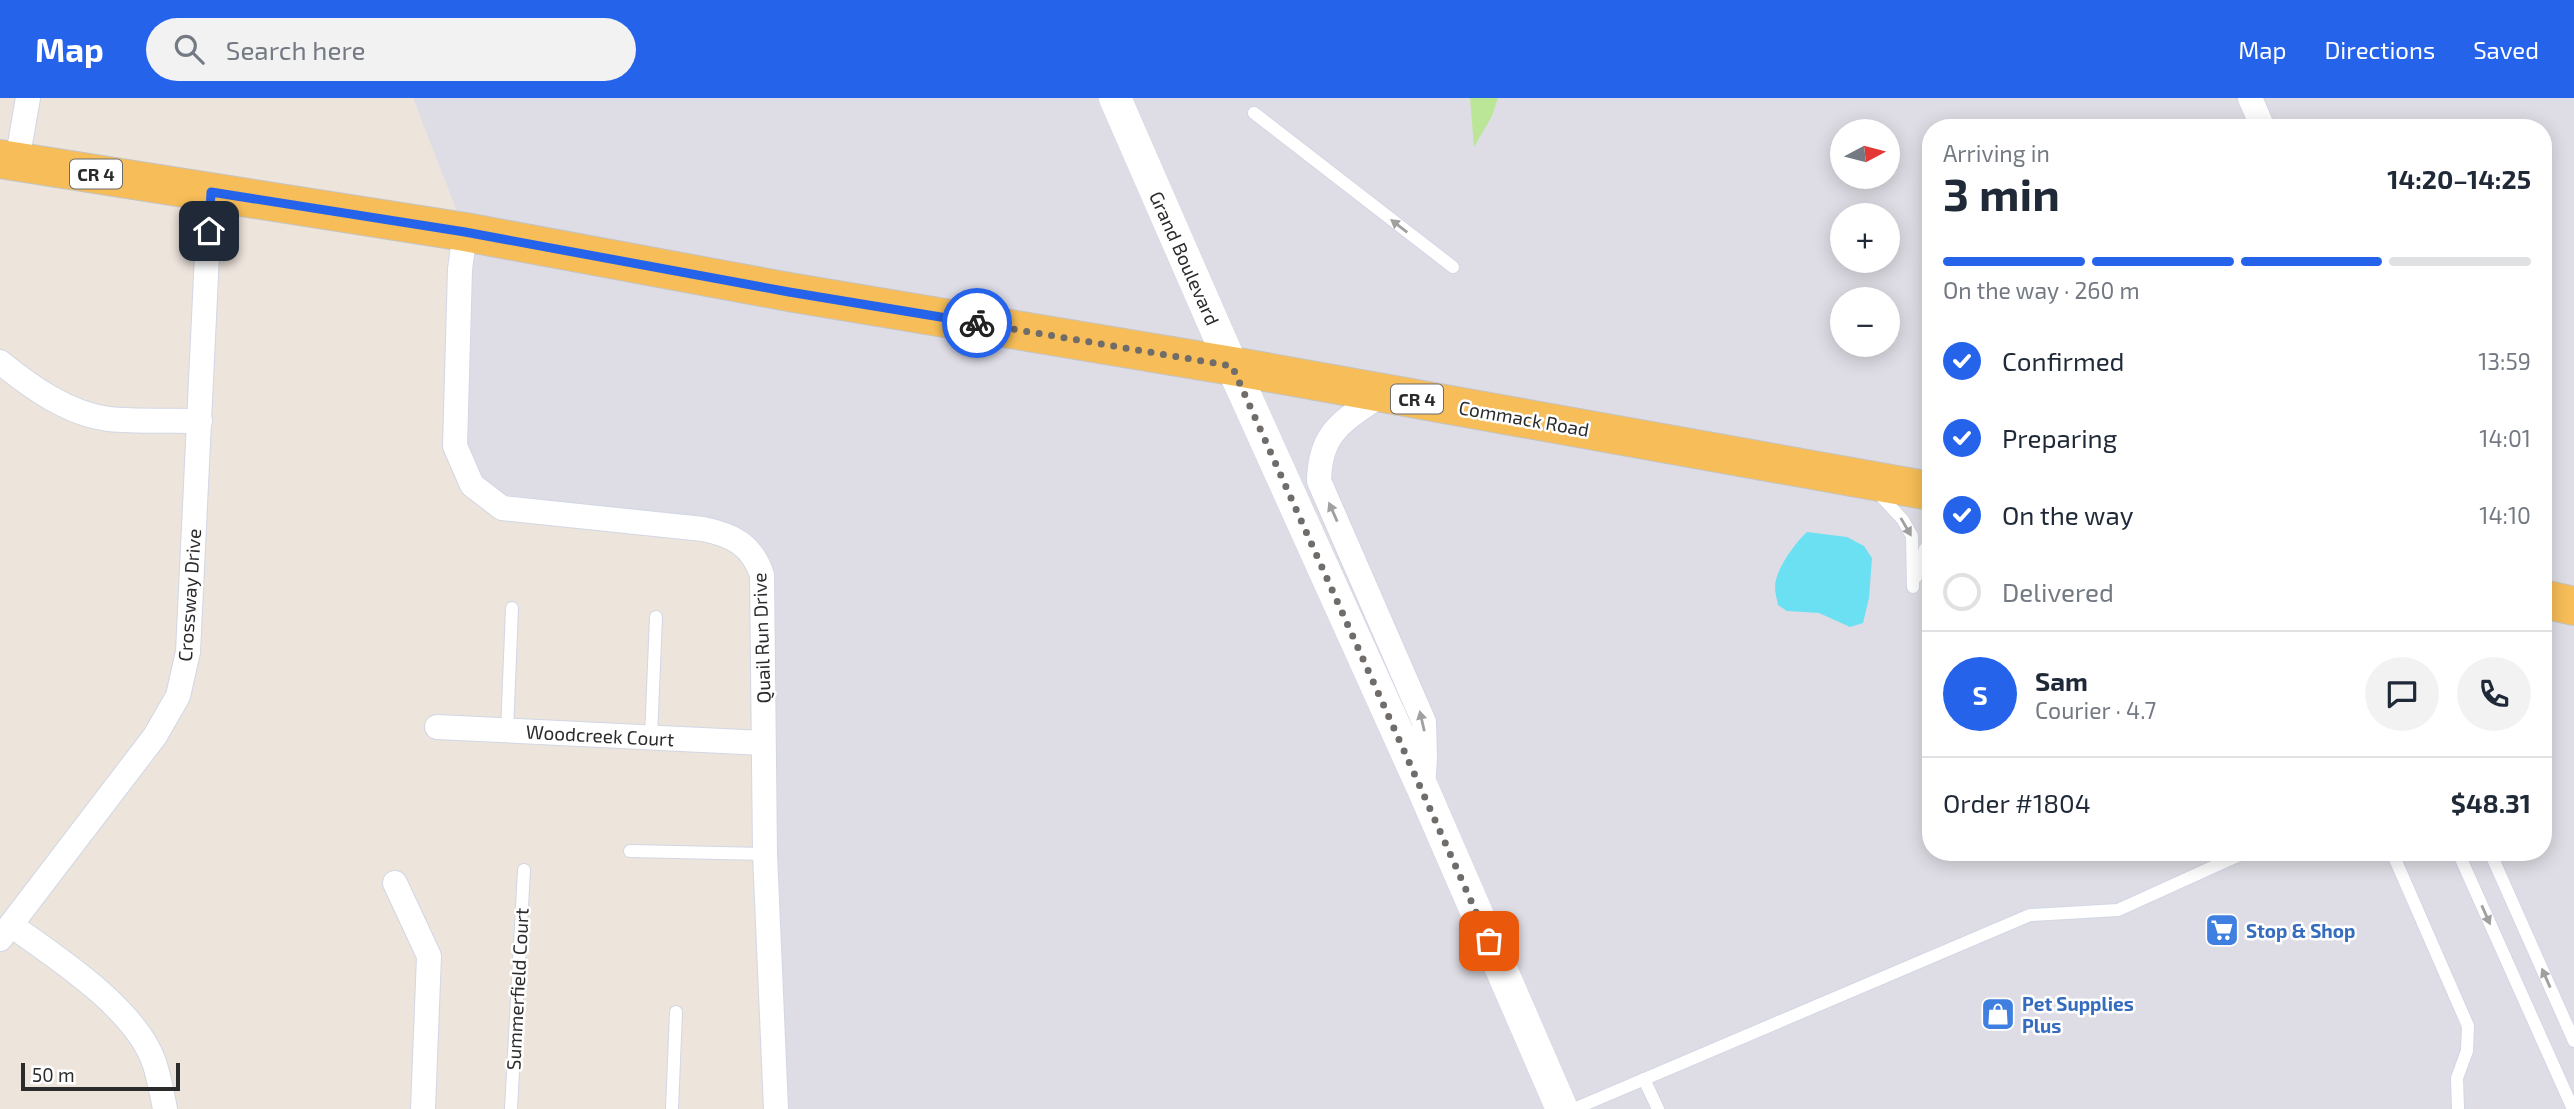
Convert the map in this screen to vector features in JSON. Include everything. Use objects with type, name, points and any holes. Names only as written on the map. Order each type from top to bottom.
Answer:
[{"type":"main road","name":"Commack Road","points":[[8,160],[465,232],[789,292],[1232,366],[1922,490]]},
{"type":"main road","points":[[2552,601],[2574,606]]},
{"type":"street","points":[[8,160],[28,98]]},
{"type":"street","name":"Grand Boulevard","points":[[1115,98],[1232,366],[1423,789],[1562,1109]]},
{"type":"street","points":[[2250,98],[2259,119]]},
{"type":"street","name":"Crossway Drive","points":[[6,932],[155,736],[178,696],[188,652],[211,192]]},
{"type":"street","name":"Quail Run Drive","points":[[465,232],[460,270],[454,446],[472,485],[502,508],[722,533],[753,553],[762,575],[765,854],[776,1109]]},
{"type":"street","points":[[0,362],[26,383],[65,405],[107,419],[200,421]]},
{"type":"street","points":[[1383,393],[1338,426],[1329,436],[1319,467],[1319,481],[1424,722],[1423,789]]},
{"type":"street","name":"Woodcreek Court","points":[[437,727],[763,743]]},
{"type":"street","points":[[395,883],[429,956],[424,1109]]},
{"type":"street","points":[[6,932],[72,968],[128,1018],[153,1060],[165,1109]]},
{"type":"lane","points":[[1254,113],[1453,267]]},
{"type":"lane","points":[[1866,480],[1903,520],[1912,536],[1913,587],[1922,558]]},
{"type":"lane","points":[[507,731],[512,608]]},
{"type":"lane","points":[[651,737],[656,617]]},
{"type":"lane","points":[[630,851],[765,854]]},
{"type":"lane","points":[[1574,1109],[2031,915],[2118,910],[2226,861]]},
{"type":"lane","points":[[2396,861],[2468,1026],[2467,1051],[2457,1078],[2458,1109]]},
{"type":"lane","points":[[2462,861],[2573,1109]]},
{"type":"lane","points":[[2494,861],[2574,1041]]},
{"type":"lane","name":"Summerfield Court","points":[[511,1109],[524,870]]},
{"type":"lane","points":[[672,1109],[676,1012]]},
{"type":"lane","points":[[1644,1079],[1658,1109]]},
{"type":"shaded area","points":[[413,98],[2574,98],[2574,1109],[776,1109],[762,575],[741,544],[502,508],[455,446],[465,232]]},
{"type":"green space","points":[[1470,98],[1498,98],[1492,116],[1474,147]]},
{"type":"water","points":[[1807,532],[1847,537],[1864,546],[1872,558],[1869,598],[1863,623],[1850,627],[1819,613],[1787,611],[1778,605],[1775,587],[1778,573]]},
{"type":"way so far","points":[[977,323],[1232,366],[1489,941]]},
{"type":"place","name":"Stop & Shop","points":[[2222,930]]},
{"type":"place","name":"Pet Supplies Plus","points":[[1998,1014]]},
{"type":"route","points":[[209,231],[211,192],[465,232],[789,292],[977,323]]}]
